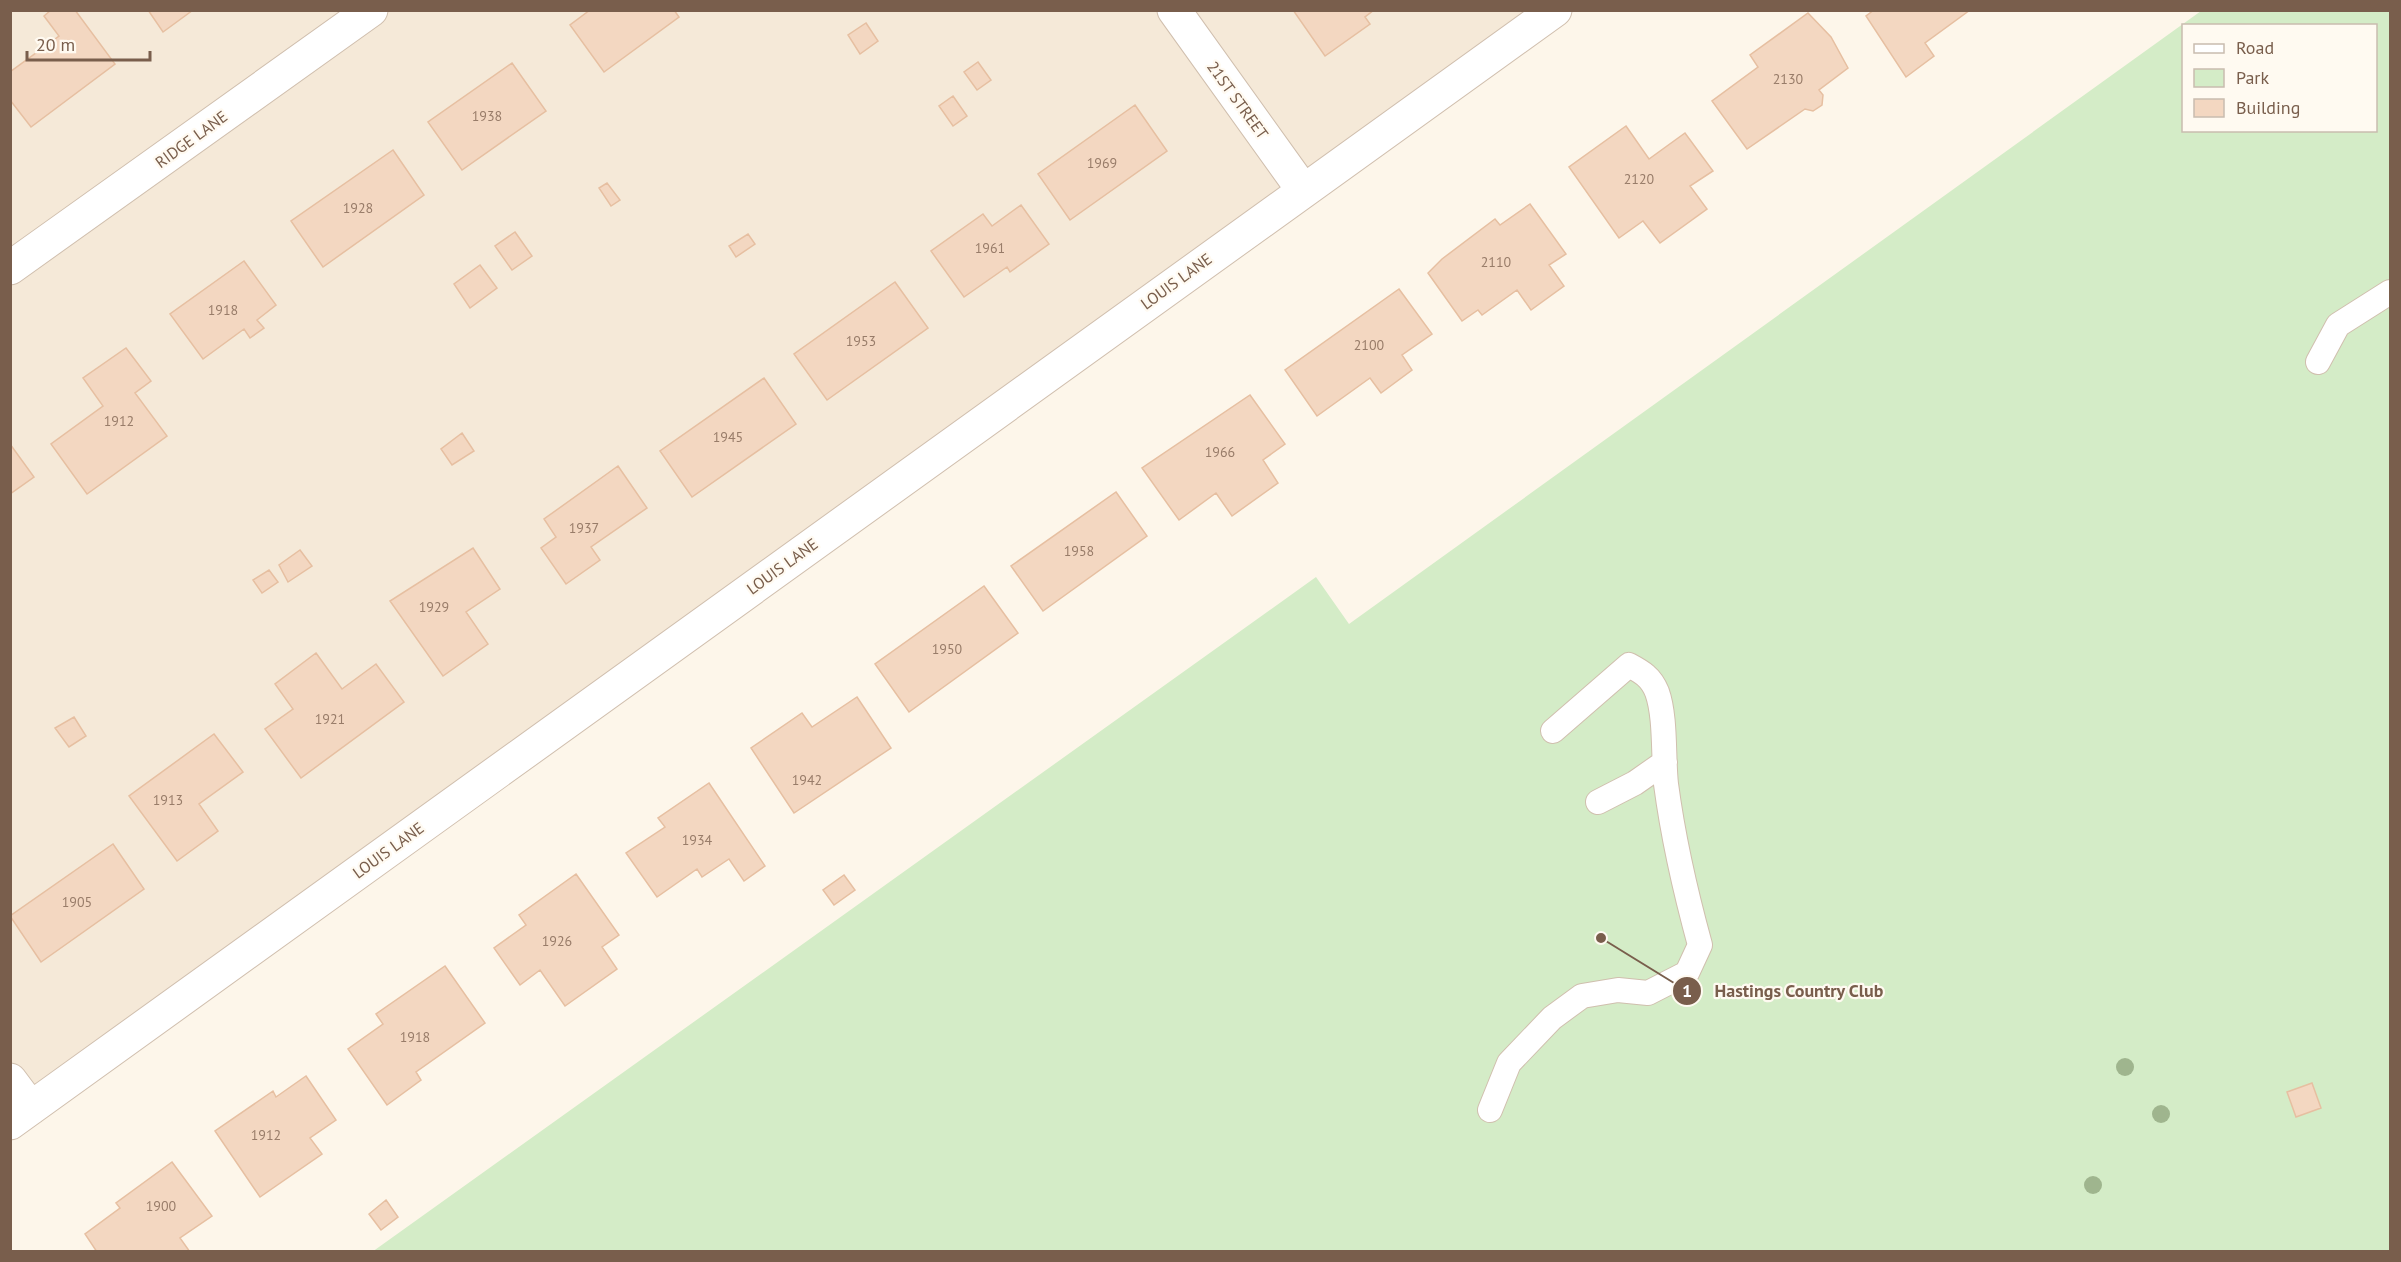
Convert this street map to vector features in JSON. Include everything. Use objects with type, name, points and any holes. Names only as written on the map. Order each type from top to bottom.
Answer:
[{"type":"street","name":"RIDGE LANE","points":[[10,268],[371,10]]},
{"type":"street","name":"21ST STREET","points":[[1174,10],[1303,190]]},
{"type":"street","name":"LOUIS LANE","points":[[21,1115],[1555,10]]},
{"type":"street","points":[[10,1080],[21,1115]]},
{"type":"lane","points":[[2318,362],[2338,324],[2391,292]]},
{"type":"lane","points":[[1490,1110],[1509,1063],[1552,1018],[1582,996],[1618,990],[1648,993],[1687,973],[1700,945],[1691,912],[1669,795],[1658,693],[1647,675],[1629,665],[1553,731]]},
{"type":"lane","points":[[1598,802],[1635,783],[1665,762]]},
{"type":"shaded area","points":[[10,11],[1555,11],[31,1108],[10,1080]]},
{"type":"green space","points":[[2201,11],[2390,11],[2390,1251],[372,1252],[1316,577],[1349,624],[2182,25],[2182,132],[2377,132],[2377,24],[2183,24]]},
{"type":"building","points":[[51,10],[75,10],[115,64],[31,127],[10,100],[10,72],[59,36],[44,16]]},
{"type":"building","points":[[148,10],[193,10],[163,32]]},
{"type":"building","points":[[590,10],[674,10],[679,17],[604,72],[570,25]]},
{"type":"building","points":[[1293,10],[1374,10],[1365,17],[1370,24],[1325,56]]},
{"type":"building","points":[[1874,10],[1970,10],[1925,43],[1934,56],[1906,77],[1866,16]]},
{"type":"building","points":[[1808,13],[1831,37],[1848,68],[1819,90],[1823,95],[1822,105],[1813,111],[1805,109],[1747,149],[1712,101],[1758,67],[1750,55]]},
{"type":"building","points":[[866,23],[878,41],[860,54],[848,35]]},
{"type":"building","points":[[978,62],[991,80],[977,90],[964,72]]},
{"type":"building","points":[[512,63],[546,111],[462,170],[428,122]]},
{"type":"building","points":[[953,96],[967,116],[953,126],[939,106]]},
{"type":"building","points":[[1135,105],[1167,151],[1070,220],[1038,174]]},
{"type":"building","points":[[1626,126],[1649,159],[1685,133],[1713,171],[1690,186],[1707,209],[1660,243],[1643,221],[1619,238],[1569,167]]},
{"type":"building","points":[[393,150],[424,195],[323,267],[291,221]]},
{"type":"building","points":[[607,183],[620,200],[611,206],[599,188]]},
{"type":"building","points":[[1530,204],[1566,254],[1549,265],[1564,286],[1531,310],[1517,290],[1482,315],[1478,310],[1462,321],[1428,273],[1442,259],[1495,219],[1500,225]]},
{"type":"building","points":[[1021,205],[1049,244],[1010,272],[1007,267],[964,297],[931,251],[983,214],[992,226]]},
{"type":"building","points":[[515,232],[532,256],[512,270],[495,246]]},
{"type":"building","points":[[748,234],[755,244],[736,257],[729,246]]},
{"type":"building","points":[[244,261],[276,305],[257,320],[264,328],[250,338],[244,329],[203,359],[170,314]]},
{"type":"building","points":[[480,265],[497,288],[470,308],[454,284]]},
{"type":"building","points":[[895,282],[928,328],[827,400],[794,354]]},
{"type":"building","points":[[1399,289],[1432,334],[1402,355],[1412,370],[1381,393],[1370,378],[1317,416],[1285,370]]},
{"type":"building","points":[[126,348],[151,381],[135,393],[167,436],[87,494],[51,444],[103,406],[83,378]]},
{"type":"building","points":[[764,378],[796,424],[692,497],[660,451]]},
{"type":"building","points":[[1250,395],[1285,444],[1263,460],[1278,483],[1232,516],[1216,493],[1179,520],[1142,468]]},
{"type":"building","points":[[462,433],[474,451],[452,465],[441,449]]},
{"type":"building","points":[[10,444],[34,477],[10,494]]},
{"type":"building","points":[[618,466],[647,508],[591,547],[600,560],[566,584],[541,548],[556,537],[544,519]]},
{"type":"building","points":[[1116,492],[1147,536],[1043,611],[1011,566]]},
{"type":"building","points":[[473,548],[500,589],[466,612],[488,644],[443,676],[390,601]]},
{"type":"building","points":[[300,550],[312,566],[288,582],[279,565]]},
{"type":"building","points":[[269,570],[278,582],[262,593],[253,580]]},
{"type":"building","points":[[984,586],[1018,633],[909,712],[875,664]]},
{"type":"building","points":[[316,653],[342,689],[376,664],[404,702],[301,778],[265,729],[293,709],[275,684]]},
{"type":"building","points":[[857,697],[891,748],[794,813],[751,748],[802,713],[812,727]]},
{"type":"building","points":[[74,717],[86,736],[69,747],[55,728]]},
{"type":"building","points":[[214,734],[243,772],[199,804],[218,831],[177,861],[129,796]]},
{"type":"building","points":[[709,783],[765,866],[744,881],[729,859],[702,877],[697,869],[657,897],[626,853],[665,827],[658,818]]},
{"type":"building","points":[[113,844],[144,889],[41,962],[10,916]]},
{"type":"building","points":[[576,874],[619,935],[602,947],[617,969],[565,1006],[540,970],[520,985],[494,948],[526,925],[519,915]]},
{"type":"building","points":[[844,875],[855,890],[834,905],[823,890]]},
{"type":"building","points":[[445,966],[485,1023],[416,1072],[421,1080],[387,1105],[348,1049],[383,1024],[376,1014]]},
{"type":"building","points":[[306,1076],[336,1120],[310,1138],[322,1154],[260,1197],[215,1131],[273,1091],[276,1097]]},
{"type":"building","points":[[2312,1083],[2321,1108],[2296,1117],[2287,1092]]},
{"type":"building","points":[[172,1162],[212,1216],[180,1238],[190,1252],[97,1252],[85,1234],[120,1208],[116,1203]]},
{"type":"building","points":[[386,1200],[398,1217],[381,1230],[369,1214]]},
{"type":"place","name":"Hastings Country Club","points":[[1601,938]]}]
